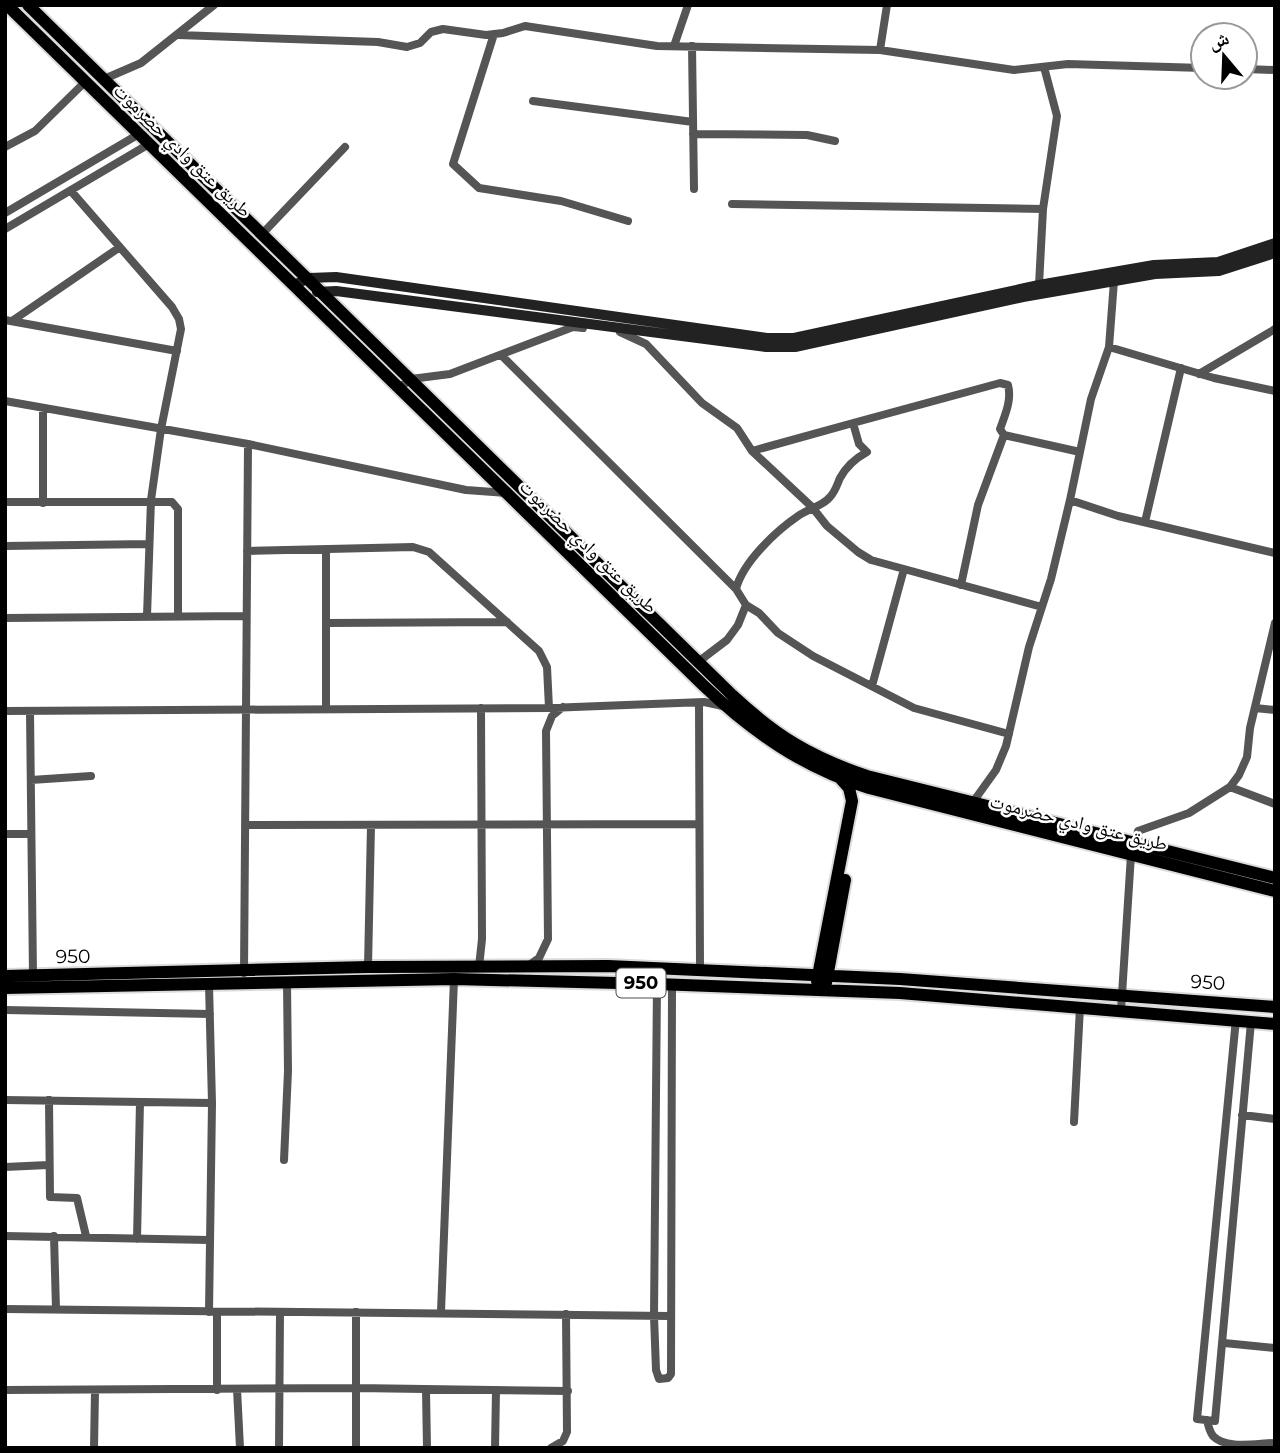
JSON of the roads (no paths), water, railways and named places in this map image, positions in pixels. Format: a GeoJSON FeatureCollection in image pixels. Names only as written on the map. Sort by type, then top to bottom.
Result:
{"type":"FeatureCollection","features":[{"type":"Feature","properties":{"kind":"main road","name":"طريق عتق وادي حضرموت"},"geometry":{"type":"LineString","coordinates":[[8,5],[699,681],[728,708],[780,742],[806,763],[840,779],[874,790],[1133,849],[1275,878]]}},
{"type":"Feature","properties":{"kind":"main road","name":"طريق عتق وادي حضرموت"},"geometry":{"type":"LineString","coordinates":[[28,5],[780,742],[850,770],[973,802],[1275,891]]}},
{"type":"Feature","properties":{"kind":"main road"},"geometry":{"type":"LineString","coordinates":[[91,87],[98,80],[104,79]]}},
{"type":"Feature","properties":{"kind":"main road"},"geometry":{"type":"LineString","coordinates":[[823,975],[852,801],[849,788],[840,779]]}},
{"type":"Feature","properties":{"kind":"main road"},"geometry":{"type":"LineString","coordinates":[[820,990],[858,808],[865,796],[874,790]]}},
{"type":"Feature","properties":{"kind":"main road","name":"950"},"geometry":{"type":"LineString","coordinates":[[5,976],[244,977],[368,967],[528,966],[700,970],[823,975],[1275,1007]]}},
{"type":"Feature","properties":{"kind":"main road","name":"950"},"geometry":{"type":"LineString","coordinates":[[5,988],[208,985],[244,977],[286,983],[454,979],[672,984],[900,993],[1275,1024]]}},
{"type":"Feature","properties":{"kind":"street"},"geometry":{"type":"LineString","coordinates":[[104,79],[141,63],[214,5]]}},
{"type":"Feature","properties":{"kind":"street"},"geometry":{"type":"LineString","coordinates":[[674,46],[688,5]]}},
{"type":"Feature","properties":{"kind":"street"},"geometry":{"type":"LineString","coordinates":[[880,50],[887,5]]}},
{"type":"Feature","properties":{"kind":"street"},"geometry":{"type":"LineString","coordinates":[[178,34],[378,42],[407,47],[420,43],[431,32],[443,29],[485,36],[525,26],[657,46],[880,50],[1014,70],[1068,64],[1189,68]]}},
{"type":"Feature","properties":{"kind":"street"},"geometry":{"type":"LineString","coordinates":[[494,34],[453,164],[479,188],[561,201],[628,220]]}},
{"type":"Feature","properties":{"kind":"street"},"geometry":{"type":"LineString","coordinates":[[692,46],[694,189]]}},
{"type":"Feature","properties":{"kind":"street"},"geometry":{"type":"LineString","coordinates":[[1039,285],[1043,209],[1057,116],[1044,66]]}},
{"type":"Feature","properties":{"kind":"street"},"geometry":{"type":"LineString","coordinates":[[5,147],[35,131],[91,87]]}},
{"type":"Feature","properties":{"kind":"street"},"geometry":{"type":"LineString","coordinates":[[533,101],[693,122]]}},
{"type":"Feature","properties":{"kind":"street"},"geometry":{"type":"LineString","coordinates":[[5,213],[139,134]]}},
{"type":"Feature","properties":{"kind":"street"},"geometry":{"type":"LineString","coordinates":[[693,134],[807,135],[835,141]]}},
{"type":"Feature","properties":{"kind":"street"},"geometry":{"type":"LineString","coordinates":[[5,229],[149,144]]}},
{"type":"Feature","properties":{"kind":"street"},"geometry":{"type":"LineString","coordinates":[[262,234],[345,147]]}},
{"type":"Feature","properties":{"kind":"street"},"geometry":{"type":"LineString","coordinates":[[71,191],[177,315],[181,329],[161,429],[151,500],[147,616]]}},
{"type":"Feature","properties":{"kind":"street"},"geometry":{"type":"LineString","coordinates":[[732,204],[1043,209]]}},
{"type":"Feature","properties":{"kind":"street"},"geometry":{"type":"LineString","coordinates":[[294,285],[309,278],[336,277],[767,338],[794,338],[1039,285],[1154,265],[1218,262],[1275,243]]}},
{"type":"Feature","properties":{"kind":"street"},"geometry":{"type":"LineString","coordinates":[[9,320],[120,247]]}},
{"type":"Feature","properties":{"kind":"street"},"geometry":{"type":"LineString","coordinates":[[304,296],[321,291],[477,308],[766,347],[795,347],[1023,297],[1155,274],[1219,271],[1275,253]]}},
{"type":"Feature","properties":{"kind":"street"},"geometry":{"type":"LineString","coordinates":[[973,802],[996,770],[1009,734],[1029,647],[1051,579],[1091,399],[1110,347],[1114,281]]}},
{"type":"Feature","properties":{"kind":"street"},"geometry":{"type":"LineString","coordinates":[[9,320],[177,351]]}},
{"type":"Feature","properties":{"kind":"street"},"geometry":{"type":"LineString","coordinates":[[399,388],[411,379],[450,374],[573,327],[625,332],[646,344],[702,403],[737,428],[752,451],[812,508],[827,526],[858,552],[871,560],[1042,607]]}},
{"type":"Feature","properties":{"kind":"street"},"geometry":{"type":"LineString","coordinates":[[1199,374],[1275,330]]}},
{"type":"Feature","properties":{"kind":"street"},"geometry":{"type":"LineString","coordinates":[[1110,347],[1199,374],[1275,391]]}},
{"type":"Feature","properties":{"kind":"street"},"geometry":{"type":"LineString","coordinates":[[501,355],[736,589],[746,605],[759,613],[778,633],[813,656],[914,708],[1009,734]]}},
{"type":"Feature","properties":{"kind":"street"},"geometry":{"type":"LineString","coordinates":[[1145,522],[1181,368]]}},
{"type":"Feature","properties":{"kind":"street"},"geometry":{"type":"LineString","coordinates":[[752,451],[1000,383],[1008,385],[1010,391],[1009,405],[1000,429],[1004,436],[1080,452]]}},
{"type":"Feature","properties":{"kind":"street"},"geometry":{"type":"LineString","coordinates":[[5,401],[248,444],[466,490],[507,493]]}},
{"type":"Feature","properties":{"kind":"street"},"geometry":{"type":"LineString","coordinates":[[43,408],[43,503]]}},
{"type":"Feature","properties":{"kind":"street"},"geometry":{"type":"LineString","coordinates":[[736,589],[739,576],[760,550],[796,517],[832,496],[842,475],[857,458],[867,452],[859,444],[853,423]]}},
{"type":"Feature","properties":{"kind":"street"},"geometry":{"type":"LineString","coordinates":[[961,585],[978,505],[1004,436]]}},
{"type":"Feature","properties":{"kind":"street"},"geometry":{"type":"LineString","coordinates":[[244,977],[248,444]]}},
{"type":"Feature","properties":{"kind":"street"},"geometry":{"type":"LineString","coordinates":[[5,502],[169,500],[178,509],[178,615]]}},
{"type":"Feature","properties":{"kind":"street"},"geometry":{"type":"LineString","coordinates":[[1070,500],[1145,522],[1275,553]]}},
{"type":"Feature","properties":{"kind":"street"},"geometry":{"type":"LineString","coordinates":[[5,545],[149,544]]}},
{"type":"Feature","properties":{"kind":"street"},"geometry":{"type":"LineString","coordinates":[[247,551],[413,547],[424,549],[434,555],[539,651],[548,673],[549,708]]}},
{"type":"Feature","properties":{"kind":"street"},"geometry":{"type":"LineString","coordinates":[[326,549],[326,709]]}},
{"type":"Feature","properties":{"kind":"street"},"geometry":{"type":"LineString","coordinates":[[872,686],[904,569]]}},
{"type":"Feature","properties":{"kind":"street"},"geometry":{"type":"LineString","coordinates":[[698,662],[727,640],[738,625],[746,605]]}},
{"type":"Feature","properties":{"kind":"street"},"geometry":{"type":"LineString","coordinates":[[5,618],[246,616]]}},
{"type":"Feature","properties":{"kind":"street"},"geometry":{"type":"LineString","coordinates":[[326,623],[507,622]]}},
{"type":"Feature","properties":{"kind":"street"},"geometry":{"type":"LineString","coordinates":[[1121,1010],[1133,849],[1138,831],[1189,813],[1230,787],[1239,775],[1247,757],[1255,708],[1275,623]]}},
{"type":"Feature","properties":{"kind":"street"},"geometry":{"type":"LineString","coordinates":[[699,681],[700,970]]}},
{"type":"Feature","properties":{"kind":"street"},"geometry":{"type":"LineString","coordinates":[[5,711],[481,709],[697,703],[728,708]]}},
{"type":"Feature","properties":{"kind":"street"},"geometry":{"type":"LineString","coordinates":[[528,966],[539,958],[548,939],[546,731],[552,716],[563,707]]}},
{"type":"Feature","properties":{"kind":"street"},"geometry":{"type":"LineString","coordinates":[[1255,708],[1275,710]]}},
{"type":"Feature","properties":{"kind":"street"},"geometry":{"type":"LineString","coordinates":[[479,967],[482,939],[481,709]]}},
{"type":"Feature","properties":{"kind":"street"},"geometry":{"type":"LineString","coordinates":[[30,711],[33,976]]}},
{"type":"Feature","properties":{"kind":"street"},"geometry":{"type":"LineString","coordinates":[[31,780],[91,776]]}},
{"type":"Feature","properties":{"kind":"street"},"geometry":{"type":"LineString","coordinates":[[1230,787],[1275,804]]}},
{"type":"Feature","properties":{"kind":"street"},"geometry":{"type":"LineString","coordinates":[[245,825],[699,824]]}},
{"type":"Feature","properties":{"kind":"street"},"geometry":{"type":"LineString","coordinates":[[368,967],[371,825]]}},
{"type":"Feature","properties":{"kind":"street"},"geometry":{"type":"LineString","coordinates":[[5,834],[31,834]]}},
{"type":"Feature","properties":{"kind":"street"},"geometry":{"type":"LineString","coordinates":[[441,1312],[454,979]]}},
{"type":"Feature","properties":{"kind":"street"},"geometry":{"type":"LineString","coordinates":[[284,1160],[288,1071],[286,983]]}},
{"type":"Feature","properties":{"kind":"street"},"geometry":{"type":"LineString","coordinates":[[657,984],[654,1316],[656,1370],[659,1380],[668,1378],[671,1374],[672,984]]}},
{"type":"Feature","properties":{"kind":"street"},"geometry":{"type":"LineString","coordinates":[[208,985],[212,1103],[208,1240],[217,1390]]}},
{"type":"Feature","properties":{"kind":"street"},"geometry":{"type":"LineString","coordinates":[[1074,1122],[1080,1007]]}},
{"type":"Feature","properties":{"kind":"street"},"geometry":{"type":"LineString","coordinates":[[5,1010],[210,1014]]}},
{"type":"Feature","properties":{"kind":"street"},"geometry":{"type":"LineString","coordinates":[[1236,1019],[1197,1419],[1215,1421],[1251,1021]]}},
{"type":"Feature","properties":{"kind":"street"},"geometry":{"type":"LineString","coordinates":[[5,1100],[212,1103]]}},
{"type":"Feature","properties":{"kind":"street"},"geometry":{"type":"LineString","coordinates":[[49,1100],[50,1197],[77,1198],[86,1236]]}},
{"type":"Feature","properties":{"kind":"street"},"geometry":{"type":"LineString","coordinates":[[137,1239],[140,1102]]}},
{"type":"Feature","properties":{"kind":"street"},"geometry":{"type":"LineString","coordinates":[[1242,1115],[1275,1119]]}},
{"type":"Feature","properties":{"kind":"street"},"geometry":{"type":"LineString","coordinates":[[5,1167],[48,1165]]}},
{"type":"Feature","properties":{"kind":"street"},"geometry":{"type":"LineString","coordinates":[[5,1236],[208,1240]]}},
{"type":"Feature","properties":{"kind":"street"},"geometry":{"type":"LineString","coordinates":[[54,1236],[56,1309]]}},
{"type":"Feature","properties":{"kind":"street"},"geometry":{"type":"LineString","coordinates":[[5,1310],[670,1316]]}},
{"type":"Feature","properties":{"kind":"street"},"geometry":{"type":"LineString","coordinates":[[279,1448],[280,1312]]}},
{"type":"Feature","properties":{"kind":"street"},"geometry":{"type":"LineString","coordinates":[[356,1312],[356,1448]]}},
{"type":"Feature","properties":{"kind":"street"},"geometry":{"type":"LineString","coordinates":[[551,1448],[563,1441],[568,1432],[566,1314]]}},
{"type":"Feature","properties":{"kind":"street"},"geometry":{"type":"LineString","coordinates":[[1224,1343],[1275,1348]]}},
{"type":"Feature","properties":{"kind":"street"},"geometry":{"type":"LineString","coordinates":[[5,1390],[356,1388],[568,1391]]}},
{"type":"Feature","properties":{"kind":"street"},"geometry":{"type":"LineString","coordinates":[[237,1390],[240,1448]]}},
{"type":"Feature","properties":{"kind":"street"},"geometry":{"type":"LineString","coordinates":[[426,1390],[427,1448]]}},
{"type":"Feature","properties":{"kind":"street"},"geometry":{"type":"LineString","coordinates":[[495,1448],[496,1390]]}},
{"type":"Feature","properties":{"kind":"street"},"geometry":{"type":"LineString","coordinates":[[94,1448],[95,1391]]}},
{"type":"Feature","properties":{"kind":"street"},"geometry":{"type":"LineString","coordinates":[[1207,1420],[1212,1435],[1222,1441],[1237,1444],[1275,1443]]}}]}
